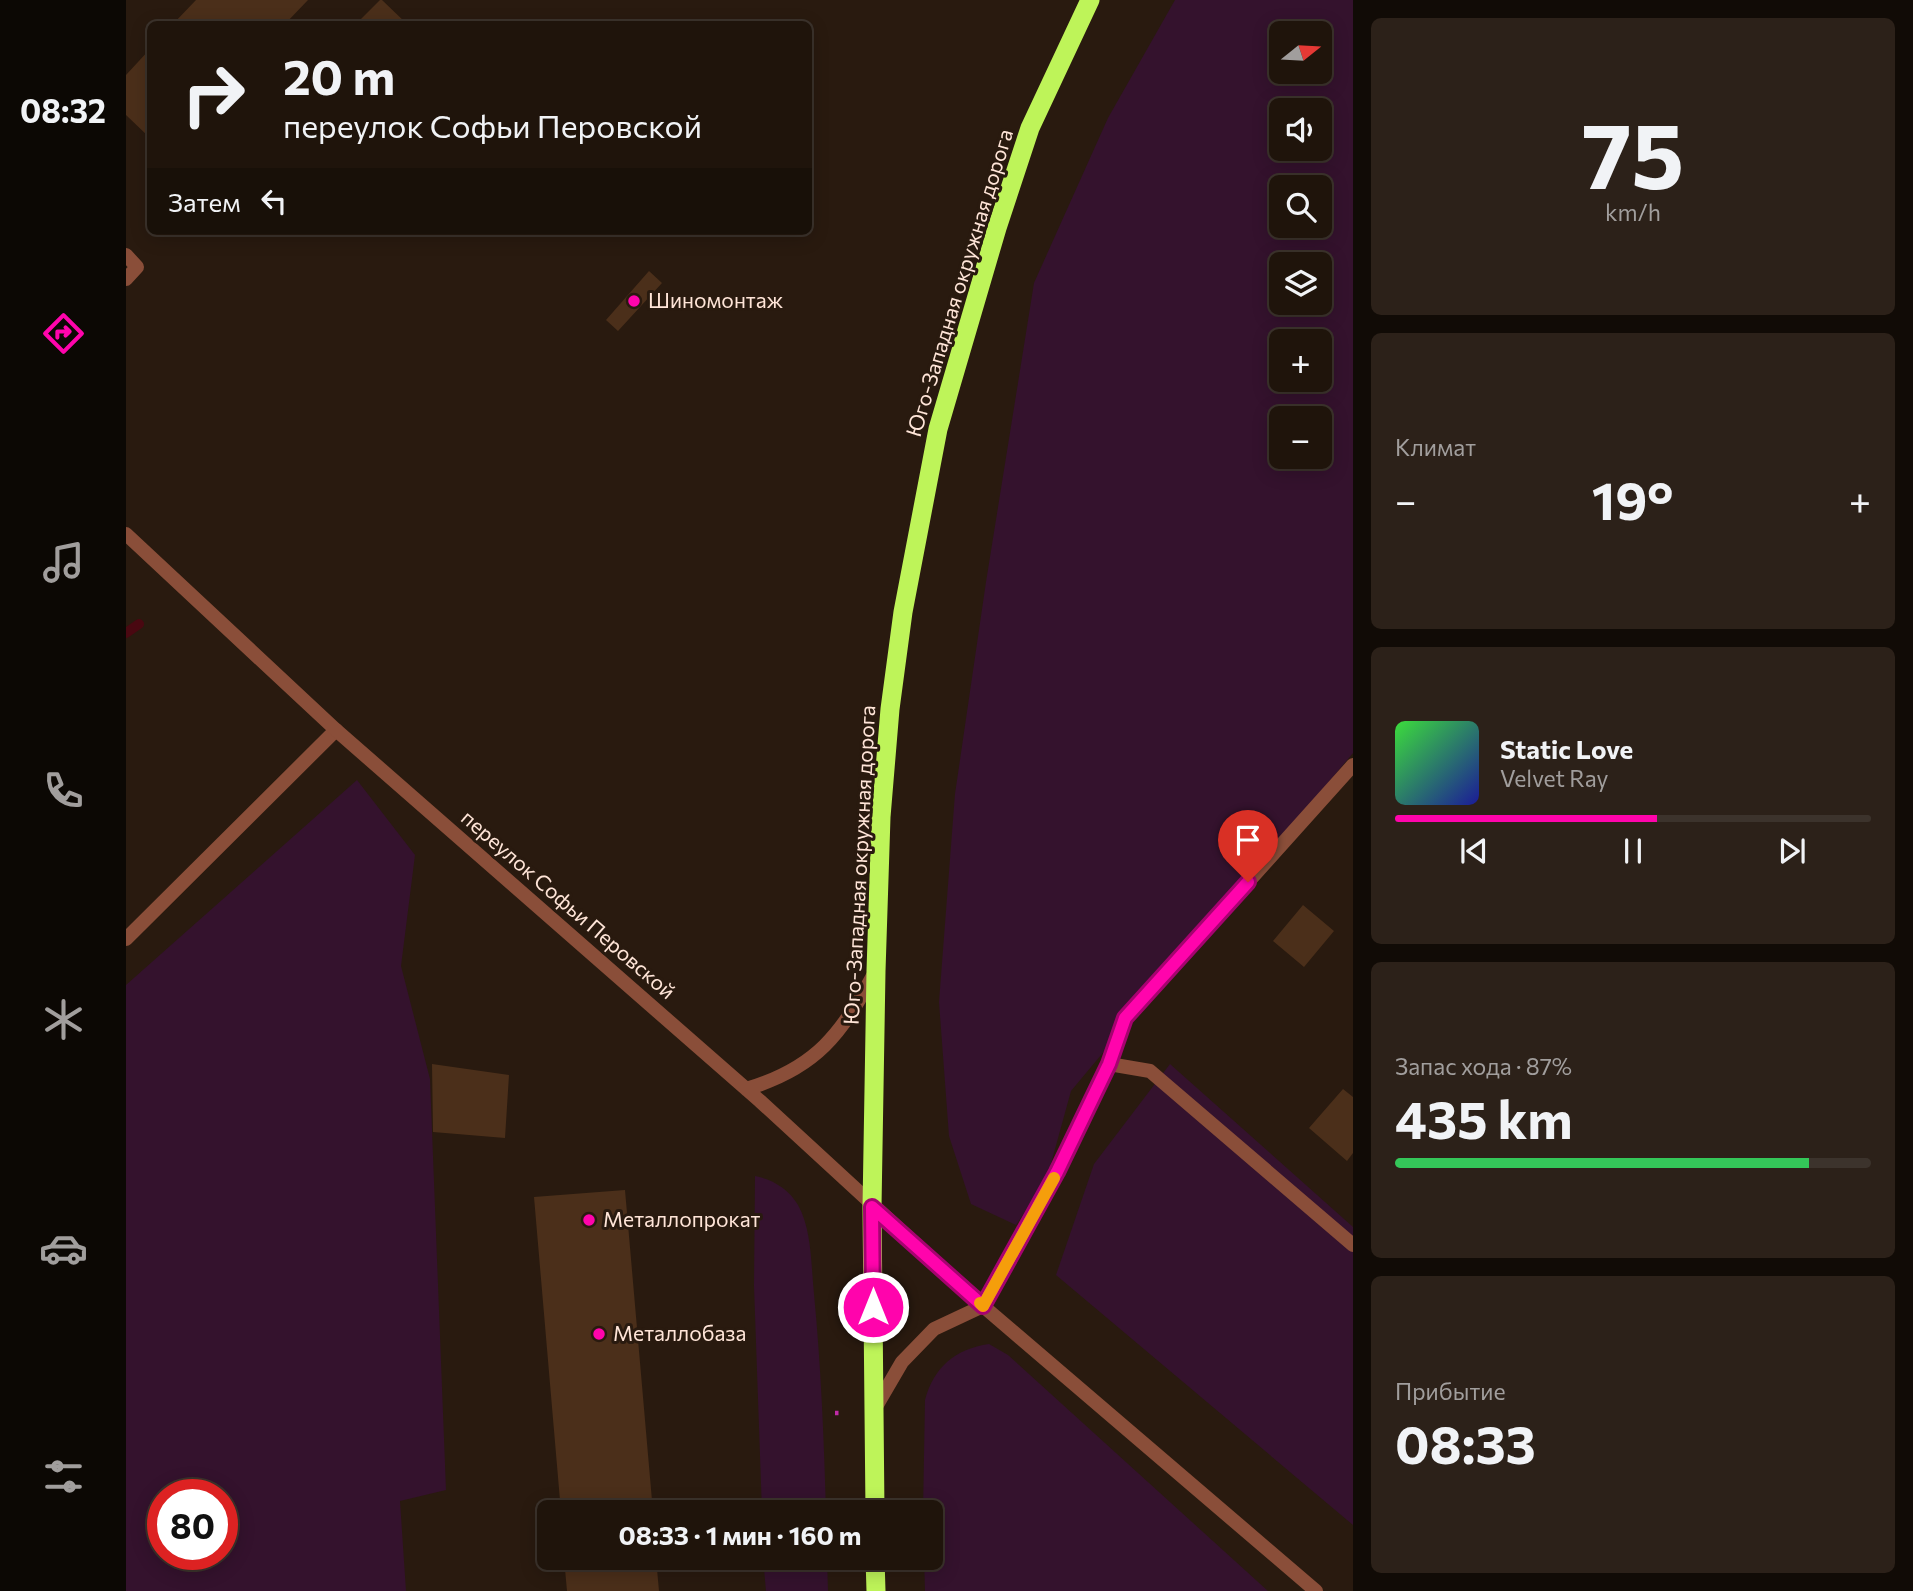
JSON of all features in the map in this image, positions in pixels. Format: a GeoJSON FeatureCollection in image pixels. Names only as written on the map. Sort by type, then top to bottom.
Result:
{"type":"FeatureCollection","features":[{"type":"Feature","properties":{"kind":"highway","name":"Юго-Западная окружная дорога"},"geometry":{"type":"LineString","coordinates":[[875,1500],[872,1207],[876,971],[881,817],[890,709],[903,612],[938,429],[996,228],[1030,128],[1090,0]]}},
{"type":"Feature","properties":{"kind":"highway"},"geometry":{"type":"LineString","coordinates":[[875,1570],[876,1591]]}},
{"type":"Feature","properties":{"kind":"street"},"geometry":{"type":"LineString","coordinates":[[126,255],[137,267],[126,279]]}},
{"type":"Feature","properties":{"kind":"street","name":"переулок Софьи Перовской"},"geometry":{"type":"LineString","coordinates":[[126,534],[336,730],[746,1088],[872,1207],[983,1306],[1316,1591]]}},
{"type":"Feature","properties":{"kind":"street"},"geometry":{"type":"LineString","coordinates":[[126,939],[336,730]]}},
{"type":"Feature","properties":{"kind":"street"},"geometry":{"type":"LineString","coordinates":[[873,1412],[902,1362],[934,1329],[983,1306],[1057,1172],[1109,1064],[1125,1018],[1353,765]]}},
{"type":"Feature","properties":{"kind":"street"},"geometry":{"type":"LineString","coordinates":[[746,1088],[779,1079],[807,1061],[846,1023],[876,971]]}},
{"type":"Feature","properties":{"kind":"street"},"geometry":{"type":"LineString","coordinates":[[1109,1064],[1150,1071],[1353,1245]]}},
{"type":"Feature","properties":{"kind":"shaded area"},"geometry":{"type":"Polygon","coordinates":[[[1175,0],[1353,0],[1353,753],[1071,1091],[1047,1178],[1016,1225],[971,1204],[949,1136],[939,1002],[955,794],[1034,283],[1108,118],[1175,0]]]}},
{"type":"Feature","properties":{"kind":"shaded area"},"geometry":{"type":"Polygon","coordinates":[[[357,780],[415,855],[401,966],[430,1079],[446,1490],[400,1501],[406,1591],[126,1591],[126,985],[357,780]]]}},
{"type":"Feature","properties":{"kind":"shaded area"},"geometry":{"type":"Polygon","coordinates":[[[1170,1064],[1353,1227],[1353,1525],[1056,1275],[1094,1164],[1170,1064]]]}},
{"type":"Feature","properties":{"kind":"shaded area"},"geometry":{"type":"Polygon","coordinates":[[[755,1176],[774,1182],[790,1194],[806,1225],[820,1376],[826,1500],[762,1500],[754,1286],[755,1176]]]}},
{"type":"Feature","properties":{"kind":"shaded area"},"geometry":{"type":"Polygon","coordinates":[[[989,1344],[1008,1355],[1268,1591],[925,1591],[924,1570],[943,1570],[943,1500],[923,1500],[925,1400],[940,1369],[956,1355],[989,1344]]]}},
{"type":"Feature","properties":{"kind":"shaded area"},"geometry":{"type":"Polygon","coordinates":[[[764,1570],[827,1570],[828,1591],[766,1591],[764,1570]]]}},
{"type":"Feature","properties":{"kind":"building"},"geometry":{"type":"Polygon","coordinates":[[[196,0],[308,0],[288,21],[176,21],[196,0]]]}},
{"type":"Feature","properties":{"kind":"building"},"geometry":{"type":"Polygon","coordinates":[[[382,0],[404,21],[359,21],[382,0]]]}},
{"type":"Feature","properties":{"kind":"building"},"geometry":{"type":"Polygon","coordinates":[[[147,52],[147,135],[126,115],[126,75],[147,52]]]}},
{"type":"Feature","properties":{"kind":"building","name":"Шиномонтаж"},"geometry":{"type":"Polygon","coordinates":[[[649,271],[662,283],[618,331],[606,320],[649,271]]]}},
{"type":"Feature","properties":{"kind":"building"},"geometry":{"type":"Polygon","coordinates":[[[1303,905],[1334,931],[1304,967],[1273,941],[1303,905]]]}},
{"type":"Feature","properties":{"kind":"building"},"geometry":{"type":"Polygon","coordinates":[[[432,1064],[509,1075],[505,1138],[433,1132],[432,1064]]]}},
{"type":"Feature","properties":{"kind":"building"},"geometry":{"type":"Polygon","coordinates":[[[1343,1089],[1353,1097],[1353,1153],[1347,1161],[1309,1128],[1343,1089]]]}},
{"type":"Feature","properties":{"kind":"building"},"geometry":{"type":"Polygon","coordinates":[[[625,1190],[652,1500],[560,1500],[534,1197],[625,1190]]]}},
{"type":"Feature","properties":{"kind":"building"},"geometry":{"type":"Polygon","coordinates":[[[565,1570],[657,1570],[659,1591],[567,1591],[565,1570]]]}},
{"type":"Feature","properties":{"kind":"waterway"},"geometry":{"type":"LineString","coordinates":[[126,633],[139,624]]}},
{"type":"Feature","properties":{"kind":"slow traffic"},"geometry":{"type":"LineString","coordinates":[[980,1303],[983,1306],[1054,1178]]}},
{"type":"Feature","properties":{"kind":"place","name":"Шиномонтаж"},"geometry":{"type":"Point","coordinates":[634,301]}},
{"type":"Feature","properties":{"kind":"place","name":"Металлопрокат"},"geometry":{"type":"Point","coordinates":[589,1220]}},
{"type":"Feature","properties":{"kind":"place","name":"Металлобаза"},"geometry":{"type":"Point","coordinates":[599,1334]}},
{"type":"Feature","properties":{"kind":"route"},"geometry":{"type":"LineString","coordinates":[[873,1307],[872,1207],[983,1306],[1057,1172],[1109,1064],[1125,1018],[1248,882]]}}]}
